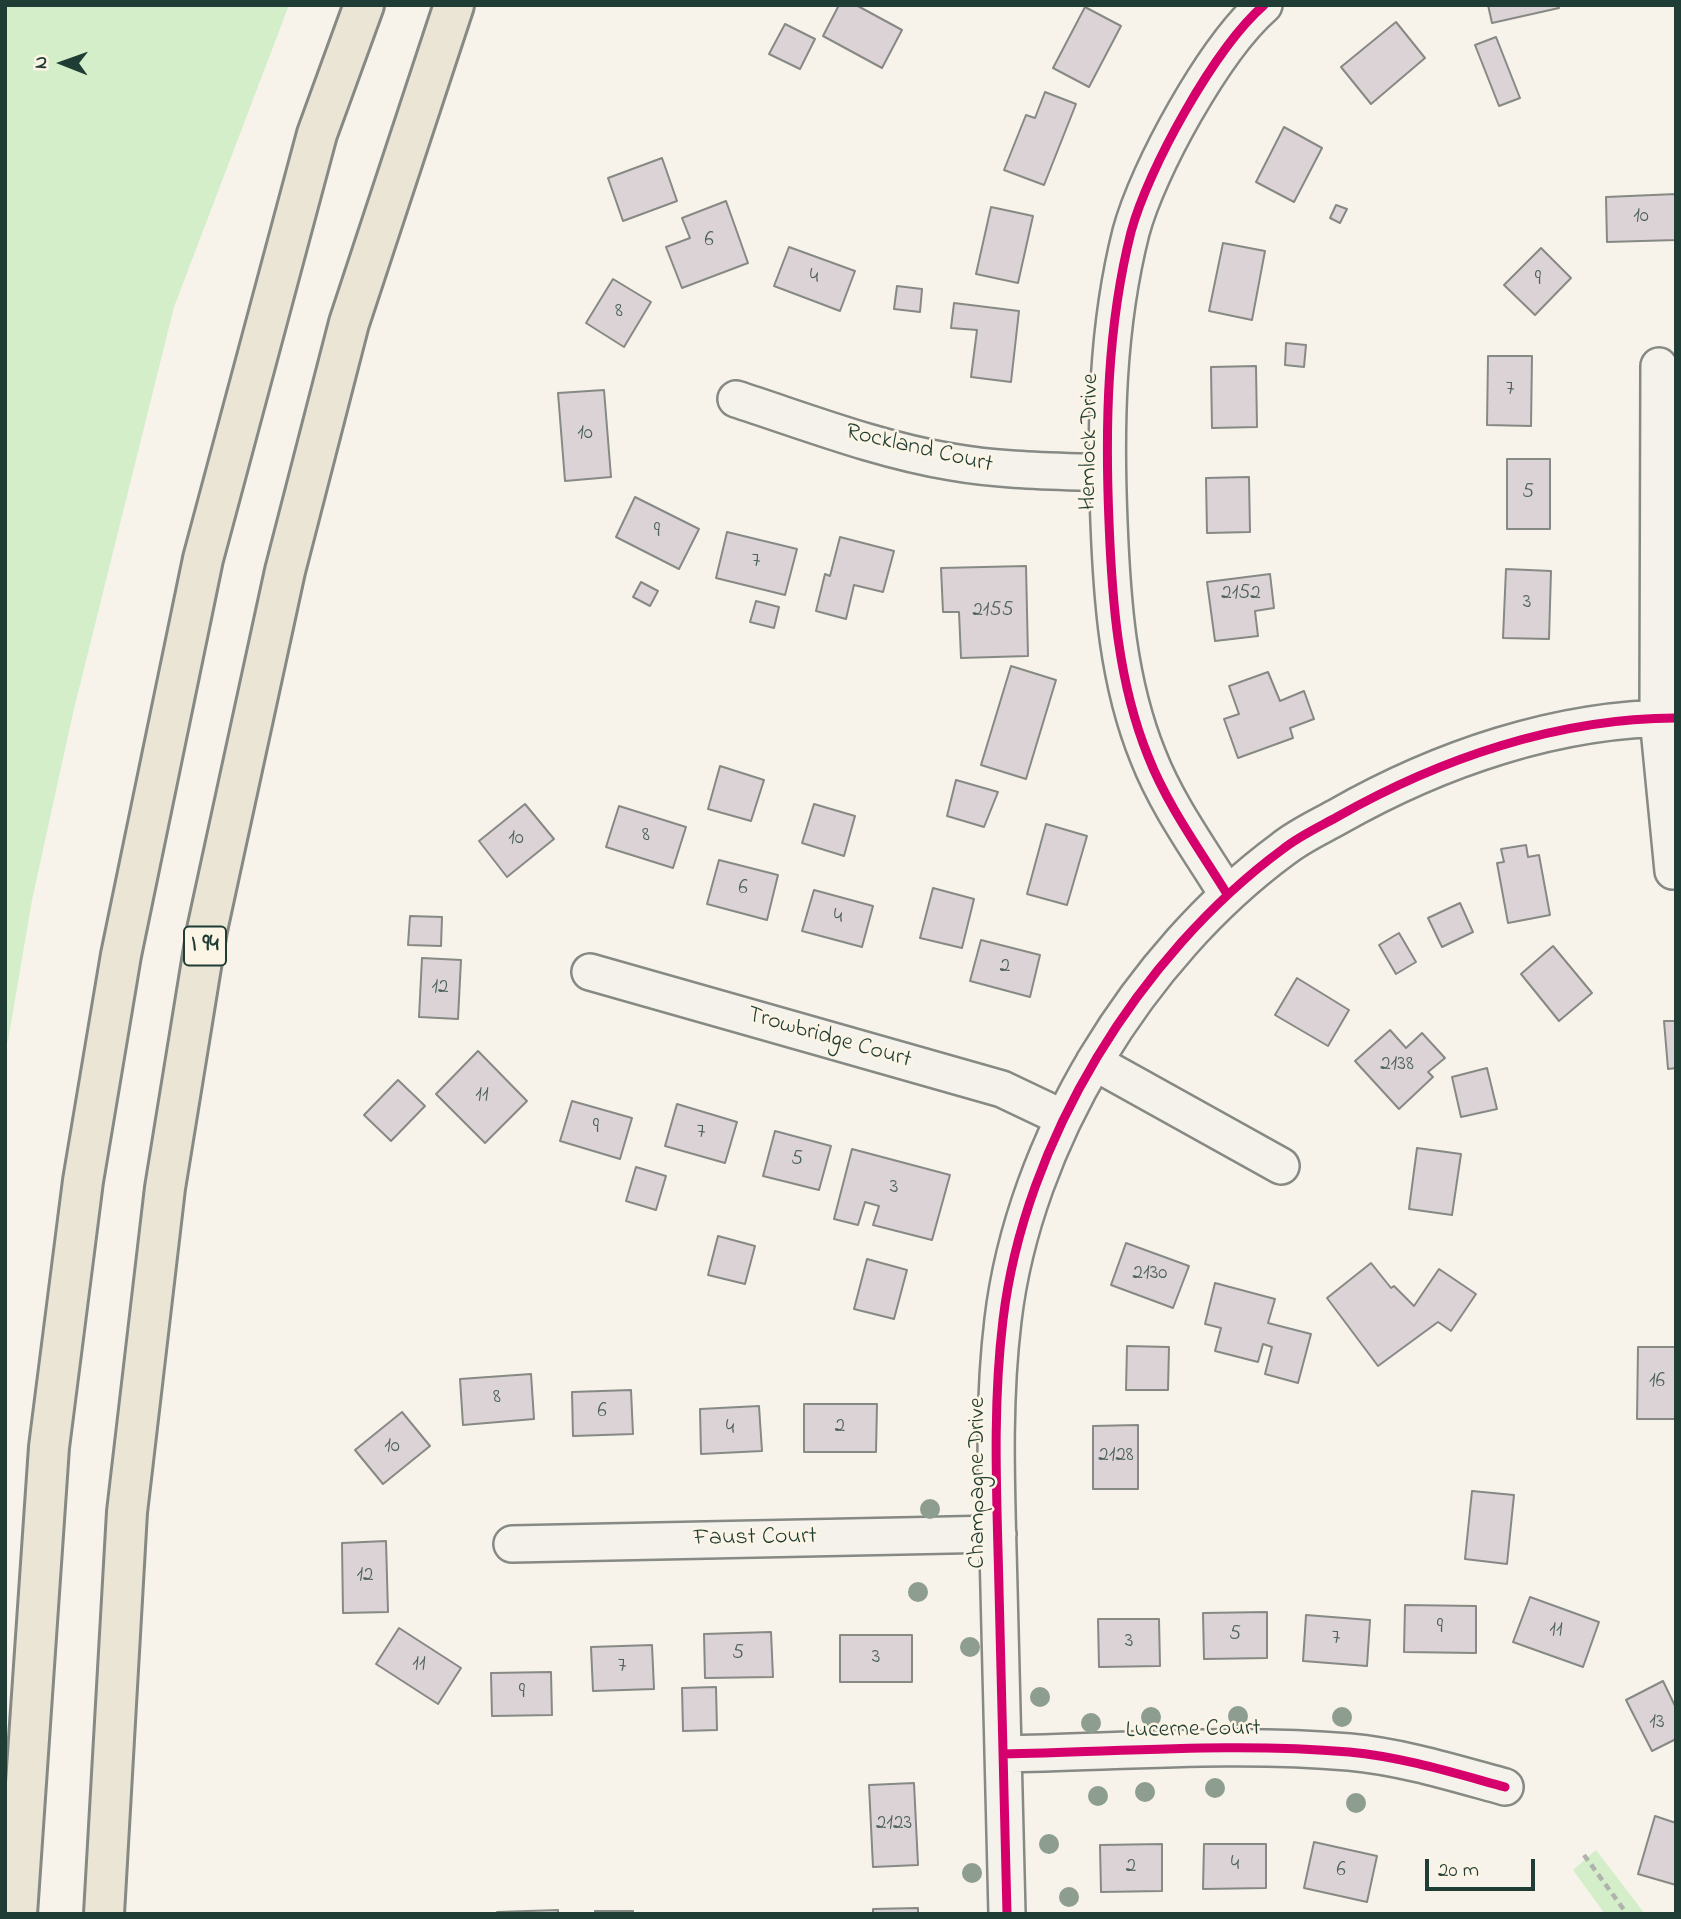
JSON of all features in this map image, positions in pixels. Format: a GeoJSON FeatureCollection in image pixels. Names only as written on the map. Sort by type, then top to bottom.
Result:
{"type":"FeatureCollection","features":[{"type":"Feature","properties":{"kind":"highway"},"geometry":{"type":"LineString","coordinates":[[17,1914],[49,1447],[83,1181],[121,955],[203,559],[317,134],[364,5]]}},
{"type":"Feature","properties":{"kind":"highway","name":"I 94"},"geometry":{"type":"LineString","coordinates":[[104,1914],[127,1512],[165,1188],[207,930],[285,572],[349,323],[454,5]]}},
{"type":"Feature","properties":{"kind":"street","name":"Hemlock Drive"},"geometry":{"type":"LineString","coordinates":[[1227,894],[1185,827],[1148,757],[1125,678],[1112,580],[1107,473],[1109,386],[1116,298],[1132,229],[1158,164],[1216,60],[1258,7]]}},
{"type":"Feature","properties":{"kind":"street"},"geometry":{"type":"LineString","coordinates":[[1660,366],[1667,718],[1674,872]]}},
{"type":"Feature","properties":{"kind":"street","name":"Rockland Court"},"geometry":{"type":"LineString","coordinates":[[736,399],[885,446],[950,462],[1001,469],[1107,473]]}},
{"type":"Feature","properties":{"kind":"street","name":"Champagne Drive"},"geometry":{"type":"LineString","coordinates":[[1007,1914],[995,1413],[1003,1317],[1024,1224],[1063,1118],[1135,996],[1227,894],[1285,847],[1356,806],[1429,772],[1522,739],[1575,727],[1667,718]]}},
{"type":"Feature","properties":{"kind":"street","name":"Trowbridge Court"},"geometry":{"type":"LineString","coordinates":[[590,972],[1002,1089],[1063,1118]]}},
{"type":"Feature","properties":{"kind":"street"},"geometry":{"type":"LineString","coordinates":[[1094,1062],[1281,1166]]}},
{"type":"Feature","properties":{"kind":"street","name":"Faust Court"},"geometry":{"type":"LineString","coordinates":[[512,1544],[998,1534]]}},
{"type":"Feature","properties":{"kind":"street","name":"Lucerne Court"},"geometry":{"type":"LineString","coordinates":[[1003,1754],[1278,1749],[1351,1752],[1415,1762],[1505,1787]]}},
{"type":"Feature","properties":{"kind":"path"},"geometry":{"type":"LineString","coordinates":[[1584,1855],[1627,1914]]}},
{"type":"Feature","properties":{"kind":"green space"},"geometry":{"type":"Polygon","coordinates":[[[5,5],[289,5],[174,307],[73,713],[32,900],[8,1041],[5,1042],[5,5]]]}},
{"type":"Feature","properties":{"kind":"green space"},"geometry":{"type":"Polygon","coordinates":[[[1596,1850],[1645,1914],[1605,1914],[1573,1870],[1596,1850]]]}},
{"type":"Feature","properties":{"kind":"building"},"geometry":{"type":"Polygon","coordinates":[[[839,5],[856,5],[902,30],[882,68],[823,36],[839,5]]]}},
{"type":"Feature","properties":{"kind":"building"},"geometry":{"type":"Polygon","coordinates":[[[1488,5],[1558,5],[1559,8],[1492,23],[1488,5]]]}},
{"type":"Feature","properties":{"kind":"building"},"geometry":{"type":"Polygon","coordinates":[[[1085,7],[1121,26],[1089,87],[1053,68],[1085,7]]]}},
{"type":"Feature","properties":{"kind":"building"},"geometry":{"type":"Polygon","coordinates":[[[1396,22],[1425,58],[1371,104],[1341,67],[1396,22]]]}},
{"type":"Feature","properties":{"kind":"building"},"geometry":{"type":"Polygon","coordinates":[[[785,24],[815,39],[800,69],[769,54],[785,24]]]}},
{"type":"Feature","properties":{"kind":"building"},"geometry":{"type":"Polygon","coordinates":[[[1496,37],[1520,98],[1499,106],[1475,45],[1496,37]]]}},
{"type":"Feature","properties":{"kind":"building"},"geometry":{"type":"Polygon","coordinates":[[[1045,92],[1076,104],[1044,185],[1004,170],[1026,115],[1035,118],[1045,92]]]}},
{"type":"Feature","properties":{"kind":"building"},"geometry":{"type":"Polygon","coordinates":[[[1284,127],[1322,148],[1294,202],[1256,182],[1284,127]]]}},
{"type":"Feature","properties":{"kind":"building"},"geometry":{"type":"Polygon","coordinates":[[[662,158],[677,201],[623,221],[608,178],[662,158]]]}},
{"type":"Feature","properties":{"kind":"building"},"geometry":{"type":"Polygon","coordinates":[[[1676,194],[1676,240],[1607,242],[1606,197],[1676,194]]]}},
{"type":"Feature","properties":{"kind":"building"},"geometry":{"type":"Polygon","coordinates":[[[726,201],[748,263],[682,288],[666,247],[690,238],[682,218],[726,201]]]}},
{"type":"Feature","properties":{"kind":"building"},"geometry":{"type":"Polygon","coordinates":[[[1336,205],[1347,209],[1340,223],[1330,218],[1336,205]]]}},
{"type":"Feature","properties":{"kind":"building"},"geometry":{"type":"Polygon","coordinates":[[[991,207],[1033,216],[1018,283],[976,274],[991,207]]]}},
{"type":"Feature","properties":{"kind":"building"},"geometry":{"type":"Polygon","coordinates":[[[1223,243],[1265,251],[1252,320],[1209,311],[1223,243]]]}},
{"type":"Feature","properties":{"kind":"building"},"geometry":{"type":"Polygon","coordinates":[[[789,247],[855,271],[840,311],[774,286],[789,247]]]}},
{"type":"Feature","properties":{"kind":"building"},"geometry":{"type":"Polygon","coordinates":[[[1541,248],[1571,278],[1535,315],[1504,285],[1541,248]]]}},
{"type":"Feature","properties":{"kind":"building"},"geometry":{"type":"Polygon","coordinates":[[[613,279],[651,302],[624,347],[586,323],[613,279]]]}},
{"type":"Feature","properties":{"kind":"building"},"geometry":{"type":"Polygon","coordinates":[[[897,286],[922,289],[920,312],[894,309],[897,286]]]}},
{"type":"Feature","properties":{"kind":"building"},"geometry":{"type":"Polygon","coordinates":[[[954,303],[1019,311],[1011,382],[971,377],[977,330],[951,328],[954,303]]]}},
{"type":"Feature","properties":{"kind":"building"},"geometry":{"type":"Polygon","coordinates":[[[1286,343],[1306,345],[1304,367],[1285,365],[1286,343]]]}},
{"type":"Feature","properties":{"kind":"building"},"geometry":{"type":"Polygon","coordinates":[[[1488,356],[1532,356],[1531,426],[1487,425],[1488,356]]]}},
{"type":"Feature","properties":{"kind":"building"},"geometry":{"type":"Polygon","coordinates":[[[1256,366],[1257,427],[1212,428],[1211,367],[1256,366]]]}},
{"type":"Feature","properties":{"kind":"building"},"geometry":{"type":"Polygon","coordinates":[[[604,390],[611,477],[565,481],[558,393],[604,390]]]}},
{"type":"Feature","properties":{"kind":"building"},"geometry":{"type":"Polygon","coordinates":[[[1507,459],[1550,459],[1550,529],[1507,529],[1507,459]]]}},
{"type":"Feature","properties":{"kind":"building"},"geometry":{"type":"Polygon","coordinates":[[[1249,477],[1250,532],[1207,533],[1206,478],[1249,477]]]}},
{"type":"Feature","properties":{"kind":"building"},"geometry":{"type":"Polygon","coordinates":[[[635,497],[699,529],[679,569],[616,537],[635,497]]]}},
{"type":"Feature","properties":{"kind":"building"},"geometry":{"type":"Polygon","coordinates":[[[727,532],[797,549],[785,595],[716,578],[727,532]]]}},
{"type":"Feature","properties":{"kind":"building"},"geometry":{"type":"Polygon","coordinates":[[[840,537],[894,551],[883,592],[854,585],[846,619],[816,611],[825,574],[830,576],[840,537]]]}},
{"type":"Feature","properties":{"kind":"building"},"geometry":{"type":"Polygon","coordinates":[[[1026,566],[1028,656],[961,658],[959,612],[943,612],[941,568],[1026,566]]]}},
{"type":"Feature","properties":{"kind":"building"},"geometry":{"type":"Polygon","coordinates":[[[1506,569],[1551,571],[1549,639],[1503,638],[1506,569]]]}},
{"type":"Feature","properties":{"kind":"building"},"geometry":{"type":"Polygon","coordinates":[[[1270,574],[1274,608],[1255,611],[1258,636],[1215,641],[1207,582],[1270,574]]]}},
{"type":"Feature","properties":{"kind":"building"},"geometry":{"type":"Polygon","coordinates":[[[641,582],[658,591],[650,606],[633,597],[641,582]]]}},
{"type":"Feature","properties":{"kind":"building"},"geometry":{"type":"Polygon","coordinates":[[[756,601],[779,607],[774,628],[750,622],[756,601]]]}},
{"type":"Feature","properties":{"kind":"building"},"geometry":{"type":"Polygon","coordinates":[[[1011,666],[1056,680],[1026,779],[981,765],[1011,666]]]}},
{"type":"Feature","properties":{"kind":"building"},"geometry":{"type":"Polygon","coordinates":[[[1268,672],[1280,701],[1304,691],[1314,719],[1290,728],[1293,738],[1238,758],[1224,719],[1239,714],[1229,686],[1268,672]]]}},
{"type":"Feature","properties":{"kind":"building"},"geometry":{"type":"Polygon","coordinates":[[[720,766],[764,780],[751,821],[708,809],[720,766]]]}},
{"type":"Feature","properties":{"kind":"building"},"geometry":{"type":"Polygon","coordinates":[[[956,780],[998,792],[984,827],[947,816],[956,780]]]}},
{"type":"Feature","properties":{"kind":"building"},"geometry":{"type":"Polygon","coordinates":[[[525,804],[554,839],[507,877],[479,841],[525,804]]]}},
{"type":"Feature","properties":{"kind":"building"},"geometry":{"type":"Polygon","coordinates":[[[814,804],[855,816],[844,856],[802,843],[814,804]]]}},
{"type":"Feature","properties":{"kind":"building"},"geometry":{"type":"Polygon","coordinates":[[[619,806],[686,827],[673,868],[606,847],[619,806]]]}},
{"type":"Feature","properties":{"kind":"building"},"geometry":{"type":"Polygon","coordinates":[[[1046,824],[1087,836],[1067,905],[1027,894],[1046,824]]]}},
{"type":"Feature","properties":{"kind":"building"},"geometry":{"type":"Polygon","coordinates":[[[1526,845],[1528,857],[1539,855],[1550,915],[1508,923],[1497,863],[1504,862],[1501,849],[1526,845]]]}},
{"type":"Feature","properties":{"kind":"building"},"geometry":{"type":"Polygon","coordinates":[[[719,860],[778,875],[767,920],[707,904],[719,860]]]}},
{"type":"Feature","properties":{"kind":"building"},"geometry":{"type":"Polygon","coordinates":[[[933,888],[974,899],[962,948],[920,938],[933,888]]]}},
{"type":"Feature","properties":{"kind":"building"},"geometry":{"type":"Polygon","coordinates":[[[814,890],[873,906],[862,947],[802,931],[814,890]]]}},
{"type":"Feature","properties":{"kind":"building"},"geometry":{"type":"Polygon","coordinates":[[[1460,903],[1473,932],[1442,947],[1428,918],[1460,903]]]}},
{"type":"Feature","properties":{"kind":"building"},"geometry":{"type":"Polygon","coordinates":[[[410,916],[442,917],[441,946],[408,945],[410,916]]]}},
{"type":"Feature","properties":{"kind":"building"},"geometry":{"type":"Polygon","coordinates":[[[1399,933],[1416,962],[1396,974],[1379,945],[1399,933]]]}},
{"type":"Feature","properties":{"kind":"building"},"geometry":{"type":"Polygon","coordinates":[[[981,940],[1040,955],[1030,997],[970,981],[981,940]]]}},
{"type":"Feature","properties":{"kind":"building"},"geometry":{"type":"Polygon","coordinates":[[[1553,946],[1592,993],[1559,1021],[1521,974],[1553,946]]]}},
{"type":"Feature","properties":{"kind":"building"},"geometry":{"type":"Polygon","coordinates":[[[422,958],[461,960],[458,1019],[419,1017],[422,958]]]}},
{"type":"Feature","properties":{"kind":"building"},"geometry":{"type":"Polygon","coordinates":[[[1297,978],[1349,1010],[1328,1046],[1275,1015],[1297,978]]]}},
{"type":"Feature","properties":{"kind":"building"},"geometry":{"type":"Polygon","coordinates":[[[1664,1021],[1676,1021],[1676,1068],[1668,1069],[1664,1021]]]}},
{"type":"Feature","properties":{"kind":"building"},"geometry":{"type":"Polygon","coordinates":[[[1390,1030],[1406,1048],[1422,1033],[1445,1058],[1428,1072],[1433,1077],[1399,1109],[1355,1061],[1390,1030]]]}},
{"type":"Feature","properties":{"kind":"building"},"geometry":{"type":"Polygon","coordinates":[[[478,1051],[527,1101],[485,1143],[436,1094],[478,1051]]]}},
{"type":"Feature","properties":{"kind":"building"},"geometry":{"type":"Polygon","coordinates":[[[1487,1068],[1497,1109],[1461,1117],[1452,1077],[1487,1068]]]}},
{"type":"Feature","properties":{"kind":"building"},"geometry":{"type":"Polygon","coordinates":[[[398,1080],[425,1106],[391,1141],[364,1115],[398,1080]]]}},
{"type":"Feature","properties":{"kind":"building"},"geometry":{"type":"Polygon","coordinates":[[[572,1101],[632,1118],[620,1159],[560,1141],[572,1101]]]}},
{"type":"Feature","properties":{"kind":"building"},"geometry":{"type":"Polygon","coordinates":[[[677,1104],[737,1122],[725,1163],[665,1146],[677,1104]]]}},
{"type":"Feature","properties":{"kind":"building"},"geometry":{"type":"Polygon","coordinates":[[[775,1131],[831,1146],[819,1190],[763,1176],[775,1131]]]}},
{"type":"Feature","properties":{"kind":"building"},"geometry":{"type":"Polygon","coordinates":[[[1417,1148],[1461,1154],[1452,1215],[1409,1209],[1417,1148]]]}},
{"type":"Feature","properties":{"kind":"building"},"geometry":{"type":"Polygon","coordinates":[[[852,1149],[950,1175],[932,1240],[873,1225],[879,1206],[865,1202],[858,1225],[834,1219],[852,1149]]]}},
{"type":"Feature","properties":{"kind":"building"},"geometry":{"type":"Polygon","coordinates":[[[636,1167],[666,1176],[656,1210],[626,1201],[636,1167]]]}},
{"type":"Feature","properties":{"kind":"building"},"geometry":{"type":"Polygon","coordinates":[[[718,1236],[755,1246],[745,1284],[708,1275],[718,1236]]]}},
{"type":"Feature","properties":{"kind":"building"},"geometry":{"type":"Polygon","coordinates":[[[1126,1243],[1189,1266],[1173,1308],[1111,1285],[1126,1243]]]}},
{"type":"Feature","properties":{"kind":"building"},"geometry":{"type":"Polygon","coordinates":[[[867,1259],[907,1270],[894,1319],[854,1309],[867,1259]]]}},
{"type":"Feature","properties":{"kind":"building"},"geometry":{"type":"Polygon","coordinates":[[[1371,1263],[1391,1288],[1394,1286],[1414,1306],[1439,1269],[1476,1294],[1451,1331],[1438,1322],[1378,1366],[1327,1298],[1371,1263]]]}},
{"type":"Feature","properties":{"kind":"building"},"geometry":{"type":"Polygon","coordinates":[[[1215,1283],[1275,1299],[1268,1323],[1311,1334],[1298,1383],[1265,1374],[1272,1347],[1263,1344],[1258,1362],[1215,1351],[1221,1328],[1205,1324],[1215,1283]]]}},
{"type":"Feature","properties":{"kind":"building"},"geometry":{"type":"Polygon","coordinates":[[[1127,1346],[1169,1347],[1168,1390],[1126,1390],[1127,1346]]]}},
{"type":"Feature","properties":{"kind":"building"},"geometry":{"type":"Polygon","coordinates":[[[1638,1347],[1676,1347],[1676,1419],[1637,1419],[1638,1347]]]}},
{"type":"Feature","properties":{"kind":"building"},"geometry":{"type":"Polygon","coordinates":[[[531,1374],[534,1419],[463,1425],[460,1379],[531,1374]]]}},
{"type":"Feature","properties":{"kind":"building"},"geometry":{"type":"Polygon","coordinates":[[[631,1390],[633,1434],[573,1436],[572,1392],[631,1390]]]}},
{"type":"Feature","properties":{"kind":"building"},"geometry":{"type":"Polygon","coordinates":[[[804,1404],[877,1404],[876,1452],[804,1452],[804,1404]]]}},
{"type":"Feature","properties":{"kind":"building"},"geometry":{"type":"Polygon","coordinates":[[[759,1406],[762,1451],[701,1454],[700,1409],[759,1406]]]}},
{"type":"Feature","properties":{"kind":"building"},"geometry":{"type":"Polygon","coordinates":[[[402,1412],[430,1446],[383,1484],[355,1450],[402,1412]]]}},
{"type":"Feature","properties":{"kind":"building"},"geometry":{"type":"Polygon","coordinates":[[[1138,1425],[1138,1489],[1093,1489],[1093,1426],[1138,1425]]]}},
{"type":"Feature","properties":{"kind":"building"},"geometry":{"type":"Polygon","coordinates":[[[1472,1491],[1514,1495],[1507,1564],[1465,1559],[1472,1491]]]}},
{"type":"Feature","properties":{"kind":"building"},"geometry":{"type":"Polygon","coordinates":[[[386,1541],[388,1612],[343,1613],[342,1543],[386,1541]]]}},
{"type":"Feature","properties":{"kind":"building"},"geometry":{"type":"Polygon","coordinates":[[[1530,1597],[1599,1622],[1583,1667],[1513,1642],[1530,1597]]]}},
{"type":"Feature","properties":{"kind":"building"},"geometry":{"type":"Polygon","coordinates":[[[1405,1605],[1476,1606],[1476,1653],[1404,1652],[1405,1605]]]}},
{"type":"Feature","properties":{"kind":"building"},"geometry":{"type":"Polygon","coordinates":[[[1267,1612],[1267,1658],[1204,1659],[1203,1613],[1267,1612]]]}},
{"type":"Feature","properties":{"kind":"building"},"geometry":{"type":"Polygon","coordinates":[[[1306,1615],[1370,1620],[1367,1666],[1303,1661],[1306,1615]]]}},
{"type":"Feature","properties":{"kind":"building"},"geometry":{"type":"Polygon","coordinates":[[[1098,1619],[1159,1619],[1160,1666],[1099,1667],[1098,1619]]]}},
{"type":"Feature","properties":{"kind":"building"},"geometry":{"type":"Polygon","coordinates":[[[399,1628],[461,1668],[438,1704],[376,1664],[399,1628]]]}},
{"type":"Feature","properties":{"kind":"building"},"geometry":{"type":"Polygon","coordinates":[[[771,1632],[773,1677],[705,1678],[704,1634],[771,1632]]]}},
{"type":"Feature","properties":{"kind":"building"},"geometry":{"type":"Polygon","coordinates":[[[840,1635],[912,1635],[912,1682],[840,1682],[840,1635]]]}},
{"type":"Feature","properties":{"kind":"building"},"geometry":{"type":"Polygon","coordinates":[[[652,1645],[654,1689],[593,1691],[591,1647],[652,1645]]]}},
{"type":"Feature","properties":{"kind":"building"},"geometry":{"type":"Polygon","coordinates":[[[551,1672],[552,1715],[492,1716],[491,1673],[551,1672]]]}},
{"type":"Feature","properties":{"kind":"building"},"geometry":{"type":"Polygon","coordinates":[[[1663,1681],[1676,1708],[1676,1739],[1652,1751],[1626,1700],[1663,1681]]]}},
{"type":"Feature","properties":{"kind":"building"},"geometry":{"type":"Polygon","coordinates":[[[716,1687],[717,1730],[683,1731],[682,1688],[716,1687]]]}},
{"type":"Feature","properties":{"kind":"building"},"geometry":{"type":"Polygon","coordinates":[[[914,1783],[918,1865],[873,1867],[869,1785],[914,1783]]]}},
{"type":"Feature","properties":{"kind":"building"},"geometry":{"type":"Polygon","coordinates":[[[1655,1816],[1676,1823],[1676,1885],[1638,1874],[1655,1816]]]}},
{"type":"Feature","properties":{"kind":"building"},"geometry":{"type":"Polygon","coordinates":[[[1314,1842],[1377,1856],[1367,1902],[1304,1888],[1314,1842]]]}},
{"type":"Feature","properties":{"kind":"building"},"geometry":{"type":"Polygon","coordinates":[[[1162,1844],[1162,1891],[1101,1892],[1100,1845],[1162,1844]]]}},
{"type":"Feature","properties":{"kind":"building"},"geometry":{"type":"Polygon","coordinates":[[[1204,1844],[1266,1844],[1266,1888],[1203,1889],[1204,1844]]]}},
{"type":"Feature","properties":{"kind":"building"},"geometry":{"type":"Polygon","coordinates":[[[918,1908],[918,1914],[873,1914],[873,1909],[918,1908]]]}},
{"type":"Feature","properties":{"kind":"building"},"geometry":{"type":"Polygon","coordinates":[[[558,1910],[558,1914],[497,1914],[497,1912],[558,1910]]]}},
{"type":"Feature","properties":{"kind":"building"},"geometry":{"type":"Polygon","coordinates":[[[595,1911],[633,1911],[633,1914],[595,1914],[595,1911]]]}},
{"type":"Feature","properties":{"kind":"cycle path"},"geometry":{"type":"LineString","coordinates":[[1227,894],[1184,827],[1156,774],[1130,699],[1118,641],[1112,581],[1108,413],[1117,304],[1131,232],[1140,206],[1167,144],[1204,80],[1225,50],[1264,5]]}},
{"type":"Feature","properties":{"kind":"cycle path"},"geometry":{"type":"LineString","coordinates":[[1007,1914],[996,1455],[997,1387],[1003,1320],[1015,1253],[1035,1186],[1063,1121],[1097,1058],[1137,998],[1181,942],[1230,892],[1302,836],[1416,777],[1500,746],[1588,725],[1676,718]]}},
{"type":"Feature","properties":{"kind":"cycle path"},"geometry":{"type":"LineString","coordinates":[[1003,1754],[1220,1748],[1306,1749],[1389,1758],[1505,1787]]}}]}
